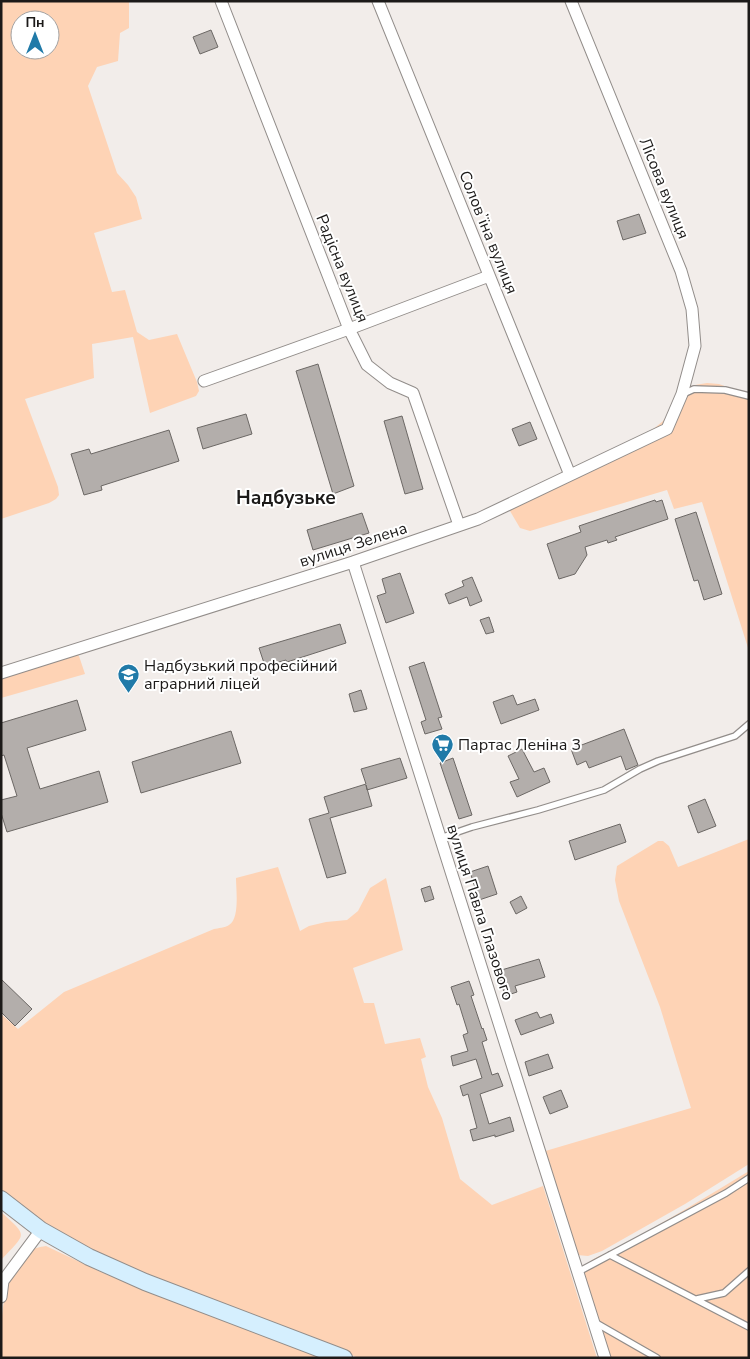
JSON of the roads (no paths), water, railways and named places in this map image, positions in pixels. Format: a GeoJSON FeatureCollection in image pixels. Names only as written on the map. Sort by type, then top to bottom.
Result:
{"type":"FeatureCollection","features":[{"type":"Feature","properties":{"kind":"main road"},"geometry":{"type":"LineString","coordinates":[[1,1199],[41,1230],[89,1257],[145,1282],[344,1358]]}},
{"type":"Feature","properties":{"kind":"street","name":"Радісна вулиця"},"geometry":{"type":"LineString","coordinates":[[221,1],[349,329],[367,365],[390,384],[413,394],[459,525]]}},
{"type":"Feature","properties":{"kind":"street","name":"Соловʼїна вулиця"},"geometry":{"type":"LineString","coordinates":[[378,1],[570,475]]}},
{"type":"Feature","properties":{"kind":"street","name":"Лісова вулиця"},"geometry":{"type":"LineString","coordinates":[[571,1],[682,271],[692,309],[695,346],[682,394]]}},
{"type":"Feature","properties":{"kind":"street"},"geometry":{"type":"LineString","coordinates":[[204,381],[489,276]]}},
{"type":"Feature","properties":{"kind":"street","name":"вулиця Зелена"},"geometry":{"type":"LineString","coordinates":[[1,673],[353,562],[478,519],[667,429],[682,394]]}},
{"type":"Feature","properties":{"kind":"street","name":"вулиця Павла Глазового"},"geometry":{"type":"LineString","coordinates":[[353,562],[605,1358]]}},
{"type":"Feature","properties":{"kind":"street"},"geometry":{"type":"LineString","coordinates":[[1,1297],[3,1280],[41,1230]]}},
{"type":"Feature","properties":{"kind":"lane"},"geometry":{"type":"LineString","coordinates":[[682,394],[694,389],[725,390],[749,396]]}},
{"type":"Feature","properties":{"kind":"lane"},"geometry":{"type":"LineString","coordinates":[[440,838],[472,827],[604,790],[658,760],[735,736],[749,724]]}},
{"type":"Feature","properties":{"kind":"lane"},"geometry":{"type":"LineString","coordinates":[[578,1272],[726,1193],[749,1178]]}},
{"type":"Feature","properties":{"kind":"lane"},"geometry":{"type":"LineString","coordinates":[[610,1254],[749,1327]]}},
{"type":"Feature","properties":{"kind":"lane"},"geometry":{"type":"LineString","coordinates":[[697,1299],[724,1293],[749,1271]]}},
{"type":"Feature","properties":{"kind":"lane"},"geometry":{"type":"LineString","coordinates":[[594,1322],[657,1358]]}},
{"type":"Feature","properties":{"kind":"place","name":"Надбузький професійний аграрний ліцей"},"geometry":{"type":"Point","coordinates":[128,693]}},
{"type":"Feature","properties":{"kind":"place","name":"Партас Леніна 3"},"geometry":{"type":"Point","coordinates":[442,763]}},
{"type":"Feature","properties":{"kind":"district","name":"Надбузьке"},"geometry":{"type":"Point","coordinates":[286,497]}}]}
